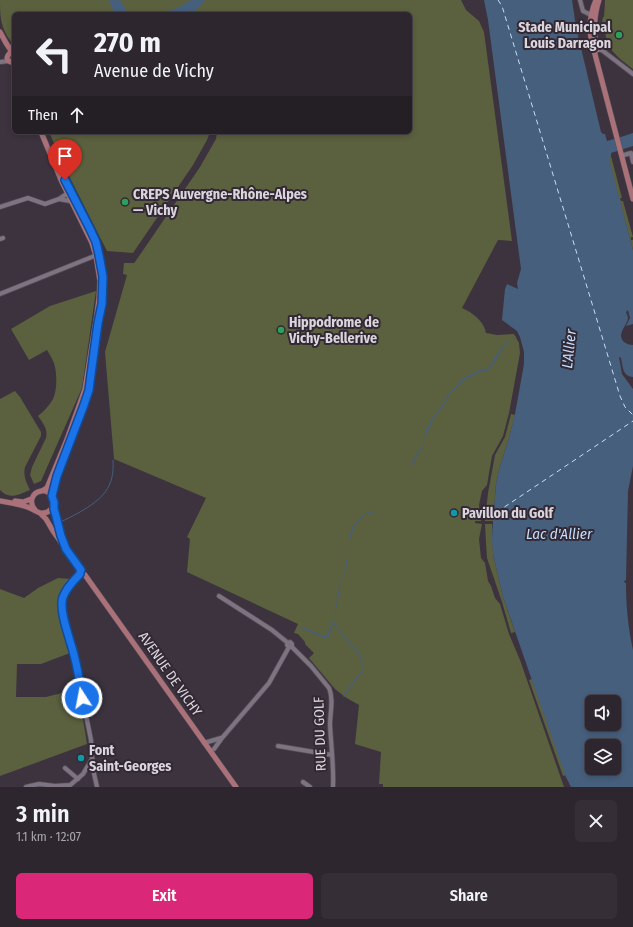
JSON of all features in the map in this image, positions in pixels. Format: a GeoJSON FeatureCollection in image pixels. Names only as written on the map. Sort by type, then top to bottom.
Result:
{"type":"FeatureCollection","features":[{"type":"Feature","properties":{"kind":"main road"},"geometry":{"type":"LineString","coordinates":[[596,0],[590,14],[589,30],[633,188]]}},
{"type":"Feature","properties":{"kind":"main road"},"geometry":{"type":"LineString","coordinates":[[599,0],[596,11],[596,48],[617,134]]}},
{"type":"Feature","properties":{"kind":"main road"},"geometry":{"type":"LineString","coordinates":[[0,32],[11,59]]}},
{"type":"Feature","properties":{"kind":"main road"},"geometry":{"type":"LineString","coordinates":[[0,38],[11,59]]}},
{"type":"Feature","properties":{"kind":"main road"},"geometry":{"type":"LineString","coordinates":[[37,512],[32,505],[34,494],[47,488],[66,442],[85,389],[99,298],[100,280],[98,249],[79,208],[62,182],[42,134]]}},
{"type":"Feature","properties":{"kind":"main road"},"geometry":{"type":"LineString","coordinates":[[623,153],[633,199]]}},
{"type":"Feature","properties":{"kind":"main road"},"geometry":{"type":"LineString","coordinates":[[52,496],[57,476],[89,390],[102,298],[103,277],[98,255],[70,195]]}},
{"type":"Feature","properties":{"kind":"main road"},"geometry":{"type":"LineString","coordinates":[[0,500],[30,508],[37,512],[48,512],[52,508],[54,502],[52,496],[48,492],[42,491]]}},
{"type":"Feature","properties":{"kind":"main road"},"geometry":{"type":"LineString","coordinates":[[0,500],[23,502],[32,500]]}},
{"type":"Feature","properties":{"kind":"main road","name":"AVENUE DE VICHY"},"geometry":{"type":"LineString","coordinates":[[53,505],[66,549]]}},
{"type":"Feature","properties":{"kind":"main road","name":"AVENUE DE VICHY"},"geometry":{"type":"LineString","coordinates":[[37,512],[46,519],[82,573],[236,787]]}},
{"type":"Feature","properties":{"kind":"street"},"geometry":{"type":"LineString","coordinates":[[580,0],[583,11],[590,14],[596,11]]}},
{"type":"Feature","properties":{"kind":"street"},"geometry":{"type":"LineString","coordinates":[[596,48],[603,51],[633,74]]}},
{"type":"Feature","properties":{"kind":"street"},"geometry":{"type":"LineString","coordinates":[[0,62],[11,59]]}},
{"type":"Feature","properties":{"kind":"street"},"geometry":{"type":"LineString","coordinates":[[623,153],[632,151],[633,162]]}},
{"type":"Feature","properties":{"kind":"street"},"geometry":{"type":"LineString","coordinates":[[0,206],[28,198],[45,204],[70,195],[70,201],[59,199]]}},
{"type":"Feature","properties":{"kind":"street"},"geometry":{"type":"LineString","coordinates":[[0,294],[98,255]]}},
{"type":"Feature","properties":{"kind":"street"},"geometry":{"type":"LineString","coordinates":[[82,573],[63,597],[62,608],[74,656],[91,740],[93,769],[97,787]]}},
{"type":"Feature","properties":{"kind":"street","name":"RUE DU GOLF"},"geometry":{"type":"LineString","coordinates":[[219,596],[272,630],[311,666],[329,688],[331,695],[330,722],[333,787]]}},
{"type":"Feature","properties":{"kind":"street"},"geometry":{"type":"LineString","coordinates":[[214,749],[269,683],[290,646]]}},
{"type":"Feature","properties":{"kind":"street"},"geometry":{"type":"LineString","coordinates":[[204,743],[222,738]]}},
{"type":"Feature","properties":{"kind":"street"},"geometry":{"type":"LineString","coordinates":[[278,746],[332,755]]}},
{"type":"Feature","properties":{"kind":"street"},"geometry":{"type":"LineString","coordinates":[[26,787],[39,784],[69,786],[83,774],[92,758]]}},
{"type":"Feature","properties":{"kind":"street"},"geometry":{"type":"LineString","coordinates":[[65,768],[78,779]]}},
{"type":"Feature","properties":{"kind":"street"},"geometry":{"type":"LineString","coordinates":[[83,774],[93,769]]}},
{"type":"Feature","properties":{"kind":"street"},"geometry":{"type":"LineString","coordinates":[[303,782],[310,787]]}},
{"type":"Feature","properties":{"kind":"green space","name":"Hippodrome de Vichy-Bellerive"},"geometry":{"type":"Polygon","coordinates":[[[0,0],[461,0],[466,10],[479,21],[484,32],[512,241],[498,240],[462,308],[470,312],[480,321],[486,333],[497,335],[514,334],[519,343],[520,353],[509,413],[503,436],[492,456],[487,485],[482,491],[479,505],[481,521],[475,521],[475,523],[482,524],[479,539],[481,558],[485,563],[488,581],[495,598],[500,604],[509,634],[520,660],[564,787],[383,787],[383,784],[379,784],[381,752],[355,744],[359,705],[335,689],[309,658],[314,653],[298,634],[294,633],[298,624],[187,572],[190,539],[187,537],[206,498],[114,459],[105,352],[127,275],[123,274],[124,263],[135,262],[200,167],[216,139],[217,134],[412,134],[412,12],[12,12],[12,42],[6,34],[0,13],[0,0]]]}},
{"type":"Feature","properties":{"kind":"green space","name":"Stade Municipal Louis Darragon"},"geometry":{"type":"Polygon","coordinates":[[[605,0],[633,0],[633,69],[620,59],[608,44],[605,31],[605,22],[602,22],[604,17],[605,0]]]}},
{"type":"Feature","properties":{"kind":"green space","name":"CREPS Auvergne-Rhône-Alpes — Vichy"},"geometry":{"type":"Polygon","coordinates":[[[50,134],[209,134],[193,165],[133,253],[107,251],[66,170],[50,134]]]}},
{"type":"Feature","properties":{"kind":"green space"},"geometry":{"type":"Polygon","coordinates":[[[611,156],[622,198],[620,198],[621,201],[623,201],[633,237],[631,237],[631,240],[633,240],[633,250],[609,162],[609,158],[611,156]]]}},
{"type":"Feature","properties":{"kind":"green space"},"geometry":{"type":"Polygon","coordinates":[[[96,291],[82,388],[41,481],[34,484],[30,475],[32,467],[46,438],[45,426],[38,416],[53,399],[56,388],[56,371],[52,358],[47,350],[29,360],[11,329],[50,306],[96,291]]]}},
{"type":"Feature","properties":{"kind":"green space"},"geometry":{"type":"Polygon","coordinates":[[[15,391],[41,432],[41,436],[24,470],[26,482],[30,490],[11,496],[0,490],[0,399],[15,391]]]}},
{"type":"Feature","properties":{"kind":"green space"},"geometry":{"type":"Polygon","coordinates":[[[511,414],[515,415],[496,484],[493,521],[485,521],[488,493],[495,455],[505,437],[511,414]]]}},
{"type":"Feature","properties":{"kind":"green space"},"geometry":{"type":"Polygon","coordinates":[[[485,524],[492,524],[493,554],[503,597],[515,632],[511,633],[487,558],[485,524]]]}},
{"type":"Feature","properties":{"kind":"green space"},"geometry":{"type":"Polygon","coordinates":[[[58,578],[71,579],[60,593],[57,604],[70,653],[41,664],[17,664],[16,697],[46,697],[78,689],[87,744],[0,776],[0,589],[24,598],[38,588],[58,578]]]}},
{"type":"Feature","properties":{"kind":"green space"},"geometry":{"type":"Polygon","coordinates":[[[532,679],[566,775],[563,776],[529,680],[532,679]]]}},
{"type":"Feature","properties":{"kind":"water"},"geometry":{"type":"Polygon","coordinates":[[[109,0],[120,0],[127,12],[114,12],[109,0]]]}},
{"type":"Feature","properties":{"kind":"water"},"geometry":{"type":"Polygon","coordinates":[[[191,0],[205,0],[195,12],[165,12],[177,8],[191,0]]]}},
{"type":"Feature","properties":{"kind":"water","name":"Lac d'Allier"},"geometry":{"type":"Polygon","coordinates":[[[484,0],[572,0],[576,27],[601,132],[605,134],[607,141],[633,133],[633,146],[611,153],[609,159],[633,250],[633,324],[626,326],[630,318],[628,310],[626,312],[628,318],[621,336],[624,342],[633,345],[633,377],[625,373],[621,358],[619,357],[622,374],[633,389],[633,466],[628,491],[626,580],[624,581],[626,583],[626,600],[633,650],[633,787],[571,787],[565,775],[503,597],[493,554],[492,539],[496,484],[515,414],[524,364],[524,352],[517,331],[502,320],[505,289],[507,284],[518,289],[517,283],[521,269],[488,20],[484,0]]]}},
{"type":"Feature","properties":{"kind":"water"},"geometry":{"type":"Polygon","coordinates":[[[516,336],[508,344],[504,346],[488,370],[477,373],[464,380],[450,394],[443,407],[435,416],[420,451],[412,465],[410,465],[424,440],[426,429],[448,395],[462,379],[477,371],[488,368],[504,344],[508,343],[516,336]]]}},
{"type":"Feature","properties":{"kind":"water"},"geometry":{"type":"Polygon","coordinates":[[[376,511],[377,512],[368,513],[356,524],[352,532],[348,549],[351,530],[356,522],[368,512],[376,511]]]}},
{"type":"Feature","properties":{"kind":"water"},"geometry":{"type":"Polygon","coordinates":[[[348,550],[346,571],[342,577],[339,595],[333,622],[351,644],[358,650],[364,666],[363,670],[344,697],[343,696],[363,668],[357,651],[350,645],[333,623],[328,638],[324,638],[301,628],[302,627],[324,636],[327,635],[334,617],[339,585],[342,576],[345,571],[348,550]]]}},
{"type":"Feature","properties":{"kind":"waterway"},"geometry":{"type":"LineString","coordinates":[[60,522],[88,507],[106,492],[112,478],[113,460]]}},
{"type":"Feature","properties":{"kind":"ferry route"},"geometry":{"type":"LineString","coordinates":[[498,0],[502,6],[620,396],[625,407],[633,415]]}},
{"type":"Feature","properties":{"kind":"ferry route"},"geometry":{"type":"LineString","coordinates":[[497,512],[633,421]]}},
{"type":"Feature","properties":{"kind":"place","name":"Stade Municipal Louis Darragon"},"geometry":{"type":"Point","coordinates":[619,35]}},
{"type":"Feature","properties":{"kind":"place","name":"CREPS Auvergne-Rhône-Alpes — Vichy"},"geometry":{"type":"Point","coordinates":[125,202]}},
{"type":"Feature","properties":{"kind":"place","name":"Hippodrome de Vichy-Bellerive"},"geometry":{"type":"Point","coordinates":[281,330]}},
{"type":"Feature","properties":{"kind":"place","name":"Pavillon du Golf"},"geometry":{"type":"Point","coordinates":[454,513]}},
{"type":"Feature","properties":{"kind":"place","name":"Font Saint-Georges"},"geometry":{"type":"Point","coordinates":[81,758]}},
{"type":"Feature","properties":{"kind":"route"},"geometry":{"type":"LineString","coordinates":[[65,180],[96,242],[103,277],[102,304],[95,342],[89,390],[57,476],[52,496],[59,529],[66,549],[81,570],[80,574],[63,597],[62,608],[74,656],[82,698]]}},
{"type":"Feature","properties":{"kind":"water label","name":"L'Allier"},"geometry":{"type":"Point","coordinates":[569,349]}}]}
